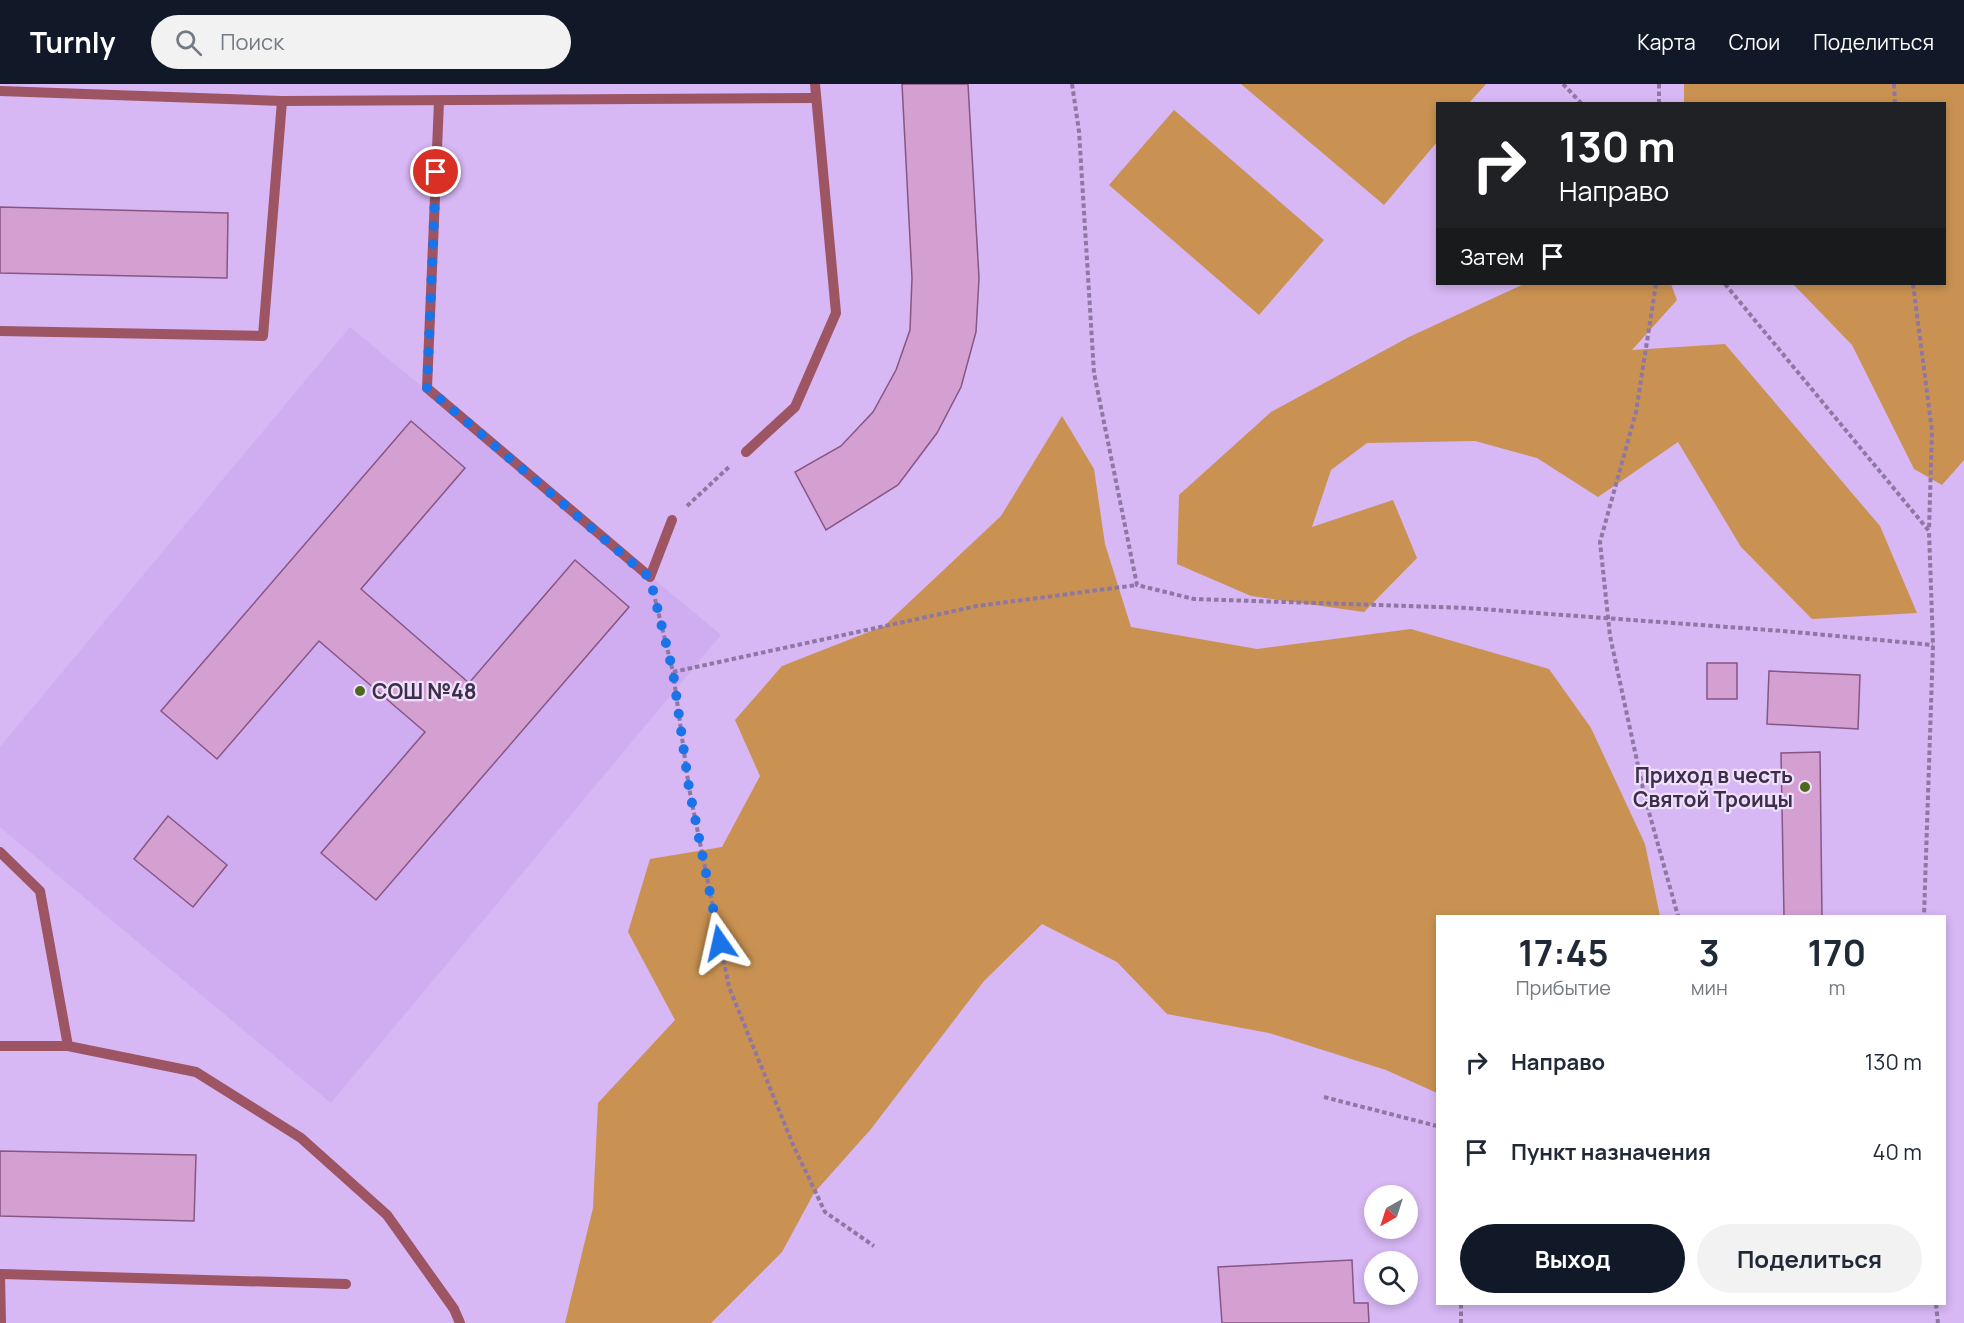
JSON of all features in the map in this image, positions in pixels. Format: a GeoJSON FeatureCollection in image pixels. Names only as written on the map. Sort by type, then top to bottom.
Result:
{"type":"FeatureCollection","features":[{"type":"Feature","properties":{"kind":"lane"},"geometry":{"type":"LineString","coordinates":[[746,452],[795,407],[836,313],[815,84]]}},
{"type":"Feature","properties":{"kind":"lane"},"geometry":{"type":"LineString","coordinates":[[0,92],[282,101],[816,98]]}},
{"type":"Feature","properties":{"kind":"lane"},"geometry":{"type":"LineString","coordinates":[[439,100],[427,388],[650,578],[672,520]]}},
{"type":"Feature","properties":{"kind":"lane"},"geometry":{"type":"LineString","coordinates":[[0,331],[263,336],[282,101]]}},
{"type":"Feature","properties":{"kind":"lane"},"geometry":{"type":"LineString","coordinates":[[0,852],[40,891],[68,1046]]}},
{"type":"Feature","properties":{"kind":"lane"},"geometry":{"type":"LineString","coordinates":[[0,1046],[68,1046],[196,1072],[301,1138],[387,1215],[454,1309],[460,1323]]}},
{"type":"Feature","properties":{"kind":"lane"},"geometry":{"type":"LineString","coordinates":[[1,1323],[1,1274],[346,1284]]}},
{"type":"Feature","properties":{"kind":"path"},"geometry":{"type":"LineString","coordinates":[[1071,84],[1079,131],[1094,373],[1137,585]]}},
{"type":"Feature","properties":{"kind":"path"},"geometry":{"type":"LineString","coordinates":[[1563,84],[1580,102]]}},
{"type":"Feature","properties":{"kind":"path"},"geometry":{"type":"LineString","coordinates":[[1659,84],[1659,102]]}},
{"type":"Feature","properties":{"kind":"path"},"geometry":{"type":"LineString","coordinates":[[1894,84],[1894,102]]}},
{"type":"Feature","properties":{"kind":"path"},"geometry":{"type":"LineString","coordinates":[[1656,285],[1636,412],[1600,542],[1609,620],[1645,798],[1678,915]]}},
{"type":"Feature","properties":{"kind":"path"},"geometry":{"type":"LineString","coordinates":[[1726,285],[1929,531]]}},
{"type":"Feature","properties":{"kind":"path"},"geometry":{"type":"LineString","coordinates":[[1913,285],[1932,431],[1929,531],[1933,645],[1924,915]]}},
{"type":"Feature","properties":{"kind":"path"},"geometry":{"type":"LineString","coordinates":[[672,520],[746,452]]}},
{"type":"Feature","properties":{"kind":"path"},"geometry":{"type":"LineString","coordinates":[[650,578],[673,672],[689,788],[729,987],[794,1147],[825,1212],[874,1246]]}},
{"type":"Feature","properties":{"kind":"path"},"geometry":{"type":"LineString","coordinates":[[673,672],[977,606],[1137,585],[1194,599],[1467,608],[1783,631],[1933,645]]}},
{"type":"Feature","properties":{"kind":"path"},"geometry":{"type":"LineString","coordinates":[[1324,1097],[1436,1126]]}},
{"type":"Feature","properties":{"kind":"path"},"geometry":{"type":"LineString","coordinates":[[1461,1305],[1461,1323]]}},
{"type":"Feature","properties":{"kind":"path"},"geometry":{"type":"LineString","coordinates":[[1936,1305],[1938,1323]]}},
{"type":"Feature","properties":{"kind":"shaded area"},"geometry":{"type":"Polygon","coordinates":[[[1241,84],[1486,84],[1470,102],[1436,102],[1436,143],[1384,205],[1241,84]]]}},
{"type":"Feature","properties":{"kind":"shaded area"},"geometry":{"type":"Polygon","coordinates":[[[1684,84],[1964,84],[1964,460],[1942,485],[1914,469],[1852,345],[1794,285],[1946,285],[1946,102],[1684,102],[1684,84]]]}},
{"type":"Feature","properties":{"kind":"shaded area"},"geometry":{"type":"Polygon","coordinates":[[[1174,110],[1324,240],[1259,315],[1109,185],[1174,110]]]}},
{"type":"Feature","properties":{"kind":"shaded area"},"geometry":{"type":"Polygon","coordinates":[[[1522,285],[1671,285],[1677,300],[1632,350],[1725,344],[1880,526],[1917,613],[1812,619],[1741,547],[1678,442],[1598,497],[1537,458],[1475,441],[1367,443],[1331,470],[1312,527],[1393,500],[1417,558],[1364,612],[1251,596],[1177,564],[1179,495],[1271,412],[1409,337],[1522,285]]]}},
{"type":"Feature","properties":{"kind":"shaded area","name":"СОШ №48"},"geometry":{"type":"Polygon","coordinates":[[[350,327],[721,635],[331,1103],[0,827],[0,747],[350,327]]]}},
{"type":"Feature","properties":{"kind":"shaded area"},"geometry":{"type":"Polygon","coordinates":[[[1062,416],[1094,469],[1105,544],[1131,627],[1257,649],[1411,629],[1549,669],[1591,728],[1645,844],[1660,915],[1436,915],[1436,1093],[1386,1070],[1269,1033],[1167,1014],[1117,962],[1042,924],[984,981],[871,1129],[814,1193],[782,1252],[711,1323],[565,1323],[593,1208],[598,1103],[675,1020],[628,932],[650,859],[722,847],[760,776],[735,720],[782,666],[884,626],[1001,516],[1062,416]]]}},
{"type":"Feature","properties":{"kind":"building"},"geometry":{"type":"Polygon","coordinates":[[[902,84],[968,84],[979,278],[976,332],[961,387],[937,433],[898,485],[826,530],[795,472],[841,446],[873,412],[896,370],[910,330],[912,278],[902,84]]]}},
{"type":"Feature","properties":{"kind":"building"},"geometry":{"type":"Polygon","coordinates":[[[0,207],[228,213],[227,278],[0,273],[0,207]]]}},
{"type":"Feature","properties":{"kind":"building"},"geometry":{"type":"Polygon","coordinates":[[[411,421],[465,468],[361,589],[469,683],[575,560],[629,607],[376,900],[321,853],[425,732],[319,641],[217,759],[161,711],[411,421]]]}},
{"type":"Feature","properties":{"kind":"building"},"geometry":{"type":"Polygon","coordinates":[[[1707,663],[1737,663],[1737,699],[1707,699],[1707,663]]]}},
{"type":"Feature","properties":{"kind":"building"},"geometry":{"type":"Polygon","coordinates":[[[1769,671],[1860,675],[1858,729],[1767,724],[1769,671]]]}},
{"type":"Feature","properties":{"kind":"building"},"geometry":{"type":"Polygon","coordinates":[[[1820,752],[1822,915],[1784,915],[1781,753],[1820,752]]]}},
{"type":"Feature","properties":{"kind":"building"},"geometry":{"type":"Polygon","coordinates":[[[168,816],[227,865],[193,907],[134,859],[168,816]]]}},
{"type":"Feature","properties":{"kind":"building"},"geometry":{"type":"Polygon","coordinates":[[[0,1151],[196,1155],[194,1221],[0,1216],[0,1151]]]}},
{"type":"Feature","properties":{"kind":"building"},"geometry":{"type":"Polygon","coordinates":[[[1352,1260],[1354,1303],[1368,1305],[1369,1323],[1222,1323],[1218,1267],[1352,1260]]]}},
{"type":"Feature","properties":{"kind":"place","name":"СОШ №48"},"geometry":{"type":"Point","coordinates":[360,691]}},
{"type":"Feature","properties":{"kind":"place","name":"Приход в честь Святой Троицы"},"geometry":{"type":"Point","coordinates":[1805,787]}},
{"type":"Feature","properties":{"kind":"route"},"geometry":{"type":"LineString","coordinates":[[436,172],[427,388],[650,578],[673,672],[689,788],[720,943]]}}]}
